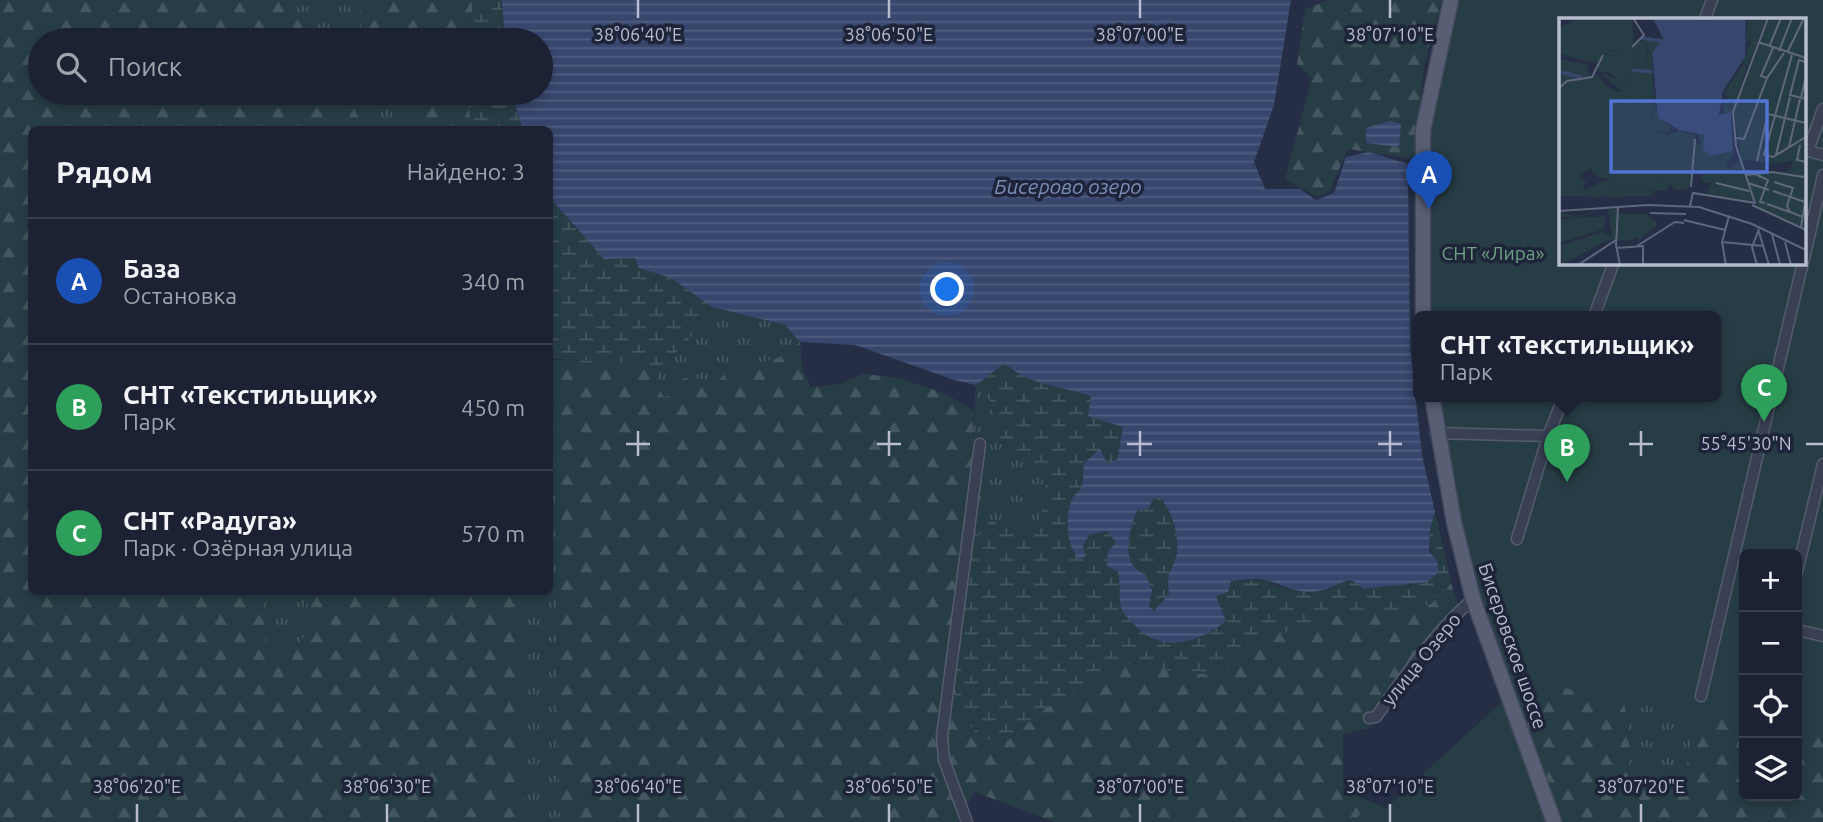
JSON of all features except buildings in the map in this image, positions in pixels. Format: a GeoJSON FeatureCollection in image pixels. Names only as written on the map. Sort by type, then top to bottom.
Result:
{"type":"FeatureCollection","features":[{"type":"Feature","properties":{"kind":"main road"},"geometry":{"type":"LineString","coordinates":[[1423,311],[1423,130],[1451,0]]}},
{"type":"Feature","properties":{"kind":"main road","name":"Бисеровское шоссе"},"geometry":{"type":"LineString","coordinates":[[1433,402],[1436,433],[1473,599],[1554,822]]}},
{"type":"Feature","properties":{"kind":"street"},"geometry":{"type":"LineString","coordinates":[[1705,18],[1712,0]]}},
{"type":"Feature","properties":{"kind":"street"},"geometry":{"type":"LineString","coordinates":[[1823,109],[1808,151],[1823,155]]}},
{"type":"Feature","properties":{"kind":"street"},"geometry":{"type":"LineString","coordinates":[[1806,248],[1823,175]]}},
{"type":"Feature","properties":{"kind":"street"},"geometry":{"type":"LineString","coordinates":[[1596,311],[1613,264]]}},
{"type":"Feature","properties":{"kind":"street"},"geometry":{"type":"LineString","coordinates":[[1701,696],[1802,264]]}},
{"type":"Feature","properties":{"kind":"street"},"geometry":{"type":"LineString","coordinates":[[1517,539],[1548,436],[1562,402]]}},
{"type":"Feature","properties":{"kind":"street"},"geometry":{"type":"LineString","coordinates":[[1436,433],[1548,436]]}},
{"type":"Feature","properties":{"kind":"street"},"geometry":{"type":"LineString","coordinates":[[967,822],[944,760],[942,736],[980,444]]}},
{"type":"Feature","properties":{"kind":"street"},"geometry":{"type":"LineString","coordinates":[[1802,551],[1823,464]]}},
{"type":"Feature","properties":{"kind":"street","name":"улица Озеро"},"geometry":{"type":"LineString","coordinates":[[1369,718],[1376,716],[1455,614],[1473,599]]}},
{"type":"Feature","properties":{"kind":"street"},"geometry":{"type":"LineString","coordinates":[[1802,631],[1823,636]]}},
{"type":"Feature","properties":{"kind":"green space"},"geometry":{"type":"Polygon","coordinates":[[[0,0],[278,0],[310,28],[28,28],[28,105],[353,105],[363,126],[28,126],[28,595],[259,595],[270,622],[264,642],[286,648],[297,646],[312,619],[309,606],[301,595],[520,595],[524,822],[0,822],[0,0]]]}},
{"type":"Feature","properties":{"kind":"green space"},"geometry":{"type":"Polygon","coordinates":[[[278,0],[359,0],[362,28],[310,28],[278,0]]]}},
{"type":"Feature","properties":{"kind":"green space"},"geometry":{"type":"Polygon","coordinates":[[[359,0],[473,0],[471,28],[362,28],[359,0]]]}},
{"type":"Feature","properties":{"kind":"green space"},"geometry":{"type":"Polygon","coordinates":[[[473,0],[502,0],[504,28],[471,28],[473,0]]]}},
{"type":"Feature","properties":{"kind":"green space"},"geometry":{"type":"Polygon","coordinates":[[[1329,0],[1442,0],[1424,65],[1414,159],[1348,149],[1329,192],[1318,197],[1285,179],[1312,78],[1297,65],[1305,9],[1329,0]]]}},
{"type":"Feature","properties":{"kind":"green space","name":"СНТ «Лира»"},"geometry":{"type":"Polygon","coordinates":[[[1458,0],[1823,0],[1823,733],[1802,730],[1802,549],[1739,549],[1739,721],[1695,716],[1510,676],[1479,596],[1460,521],[1439,402],[1721,402],[1721,311],[1430,311],[1430,131],[1458,0]]]}},
{"type":"Feature","properties":{"kind":"green space"},"geometry":{"type":"Polygon","coordinates":[[[353,105],[400,105],[426,126],[363,126],[353,105]]]}},
{"type":"Feature","properties":{"kind":"green space"},"geometry":{"type":"Polygon","coordinates":[[[400,105],[469,105],[471,126],[426,126],[400,105]]]}},
{"type":"Feature","properties":{"kind":"green space"},"geometry":{"type":"Polygon","coordinates":[[[469,105],[515,105],[522,126],[471,126],[469,105]]]}},
{"type":"Feature","properties":{"kind":"green space"},"geometry":{"type":"Polygon","coordinates":[[[553,201],[604,259],[635,258],[639,268],[671,278],[712,307],[685,345],[659,367],[613,361],[553,359],[553,201]]]}},
{"type":"Feature","properties":{"kind":"green space"},"geometry":{"type":"Polygon","coordinates":[[[712,307],[785,325],[800,342],[778,358],[735,363],[719,380],[683,378],[675,394],[664,397],[655,383],[659,367],[685,345],[712,307]]]}},
{"type":"Feature","properties":{"kind":"green space"},"geometry":{"type":"Polygon","coordinates":[[[800,342],[802,369],[811,387],[840,384],[863,374],[899,378],[944,393],[974,411],[973,462],[961,511],[1003,744],[1046,708],[1126,664],[1182,673],[1268,635],[1302,630],[1341,614],[1392,612],[1431,604],[1451,583],[1461,614],[1369,728],[1343,734],[1343,790],[1372,802],[1353,822],[1055,822],[975,792],[957,822],[560,822],[553,360],[613,361],[659,367],[655,383],[664,397],[675,394],[683,378],[719,380],[735,363],[778,358],[800,342]]]}},
{"type":"Feature","properties":{"kind":"green space"},"geometry":{"type":"Polygon","coordinates":[[[553,360],[560,822],[524,822],[520,595],[553,595],[553,360]]]}},
{"type":"Feature","properties":{"kind":"green space"},"geometry":{"type":"Polygon","coordinates":[[[1005,363],[1013,372],[1092,396],[1089,416],[1123,427],[1117,460],[1107,465],[1100,449],[1084,463],[1083,546],[1089,535],[1108,531],[1116,542],[1122,610],[1187,641],[1218,627],[1222,610],[1216,596],[1230,581],[1268,580],[1278,587],[1331,589],[1348,580],[1385,588],[1396,583],[1411,585],[1437,561],[1430,544],[1435,512],[1451,583],[1431,604],[1392,612],[1341,614],[1302,630],[1268,635],[1240,647],[1225,675],[1182,673],[1126,664],[1046,708],[1003,744],[977,735],[962,713],[950,674],[971,534],[983,535],[989,522],[997,520],[1038,532],[1046,483],[1038,468],[1018,460],[999,437],[990,401],[976,385],[1005,363]]]}},
{"type":"Feature","properties":{"kind":"green space"},"geometry":{"type":"Polygon","coordinates":[[[976,385],[990,401],[999,437],[1018,460],[1038,468],[1046,483],[1038,532],[997,520],[989,522],[983,535],[971,534],[964,529],[961,511],[973,462],[976,385]]]}},
{"type":"Feature","properties":{"kind":"green space"},"geometry":{"type":"Polygon","coordinates":[[[1160,497],[1173,522],[1177,551],[1168,578],[1169,594],[1154,611],[1149,607],[1152,590],[1145,574],[1132,563],[1128,547],[1137,511],[1149,508],[1153,499],[1160,497]]]}},
{"type":"Feature","properties":{"kind":"green space"},"geometry":{"type":"Polygon","coordinates":[[[259,595],[301,595],[309,606],[312,619],[297,646],[286,648],[264,643],[270,622],[259,595]]]}},
{"type":"Feature","properties":{"kind":"green space"},"geometry":{"type":"Polygon","coordinates":[[[1510,676],[1624,700],[1630,753],[1628,776],[1658,793],[1682,793],[1695,716],[1739,721],[1739,801],[1802,801],[1802,730],[1823,733],[1823,822],[1561,822],[1510,676]]]}},
{"type":"Feature","properties":{"kind":"green space"},"geometry":{"type":"Polygon","coordinates":[[[1505,699],[1548,822],[1353,822],[1372,802],[1386,808],[1505,699]]]}},
{"type":"Feature","properties":{"kind":"green space"},"geometry":{"type":"Polygon","coordinates":[[[1624,700],[1695,716],[1682,793],[1658,793],[1628,776],[1630,753],[1624,700]]]}},
{"type":"Feature","properties":{"kind":"water","name":"Бисерово озеро"},"geometry":{"type":"Polygon","coordinates":[[[502,0],[1291,0],[1274,105],[1254,162],[1265,189],[1300,189],[1316,200],[1334,193],[1346,157],[1369,152],[1408,164],[1413,402],[1416,402],[1422,455],[1435,512],[1430,530],[1429,551],[1437,561],[1439,572],[1427,582],[1363,589],[1358,583],[1348,580],[1326,589],[1309,592],[1266,580],[1231,581],[1228,592],[1216,596],[1226,621],[1191,640],[1166,642],[1154,639],[1143,633],[1123,612],[1118,572],[1107,566],[1108,552],[1116,542],[1107,531],[1089,535],[1083,546],[1086,556],[1079,559],[1071,547],[1068,522],[1070,506],[1082,486],[1084,463],[1100,449],[1107,464],[1117,460],[1123,427],[1088,416],[1091,396],[1023,376],[1005,363],[976,385],[954,380],[855,345],[800,342],[785,325],[712,307],[671,278],[639,268],[635,258],[604,259],[553,201],[553,126],[522,126],[515,105],[553,105],[553,28],[504,28],[502,0]],[[1160,497],[1153,499],[1149,508],[1137,511],[1129,538],[1129,555],[1137,569],[1145,574],[1152,590],[1149,607],[1154,611],[1169,594],[1168,578],[1177,551],[1171,515],[1160,497]]]}},
{"type":"Feature","properties":{"kind":"water"},"geometry":{"type":"Polygon","coordinates":[[[1390,121],[1401,124],[1399,147],[1366,143],[1366,128],[1390,121]]]}},
{"type":"Feature","properties":{"kind":"place","name":"База"},"geometry":{"type":"Point","coordinates":[1429,209]}},
{"type":"Feature","properties":{"kind":"place","name":"СНТ «Радуга»"},"geometry":{"type":"Point","coordinates":[1764,422]}},
{"type":"Feature","properties":{"kind":"place","name":"СНТ «Текстильщик»"},"geometry":{"type":"Point","coordinates":[1567,482]}}]}
